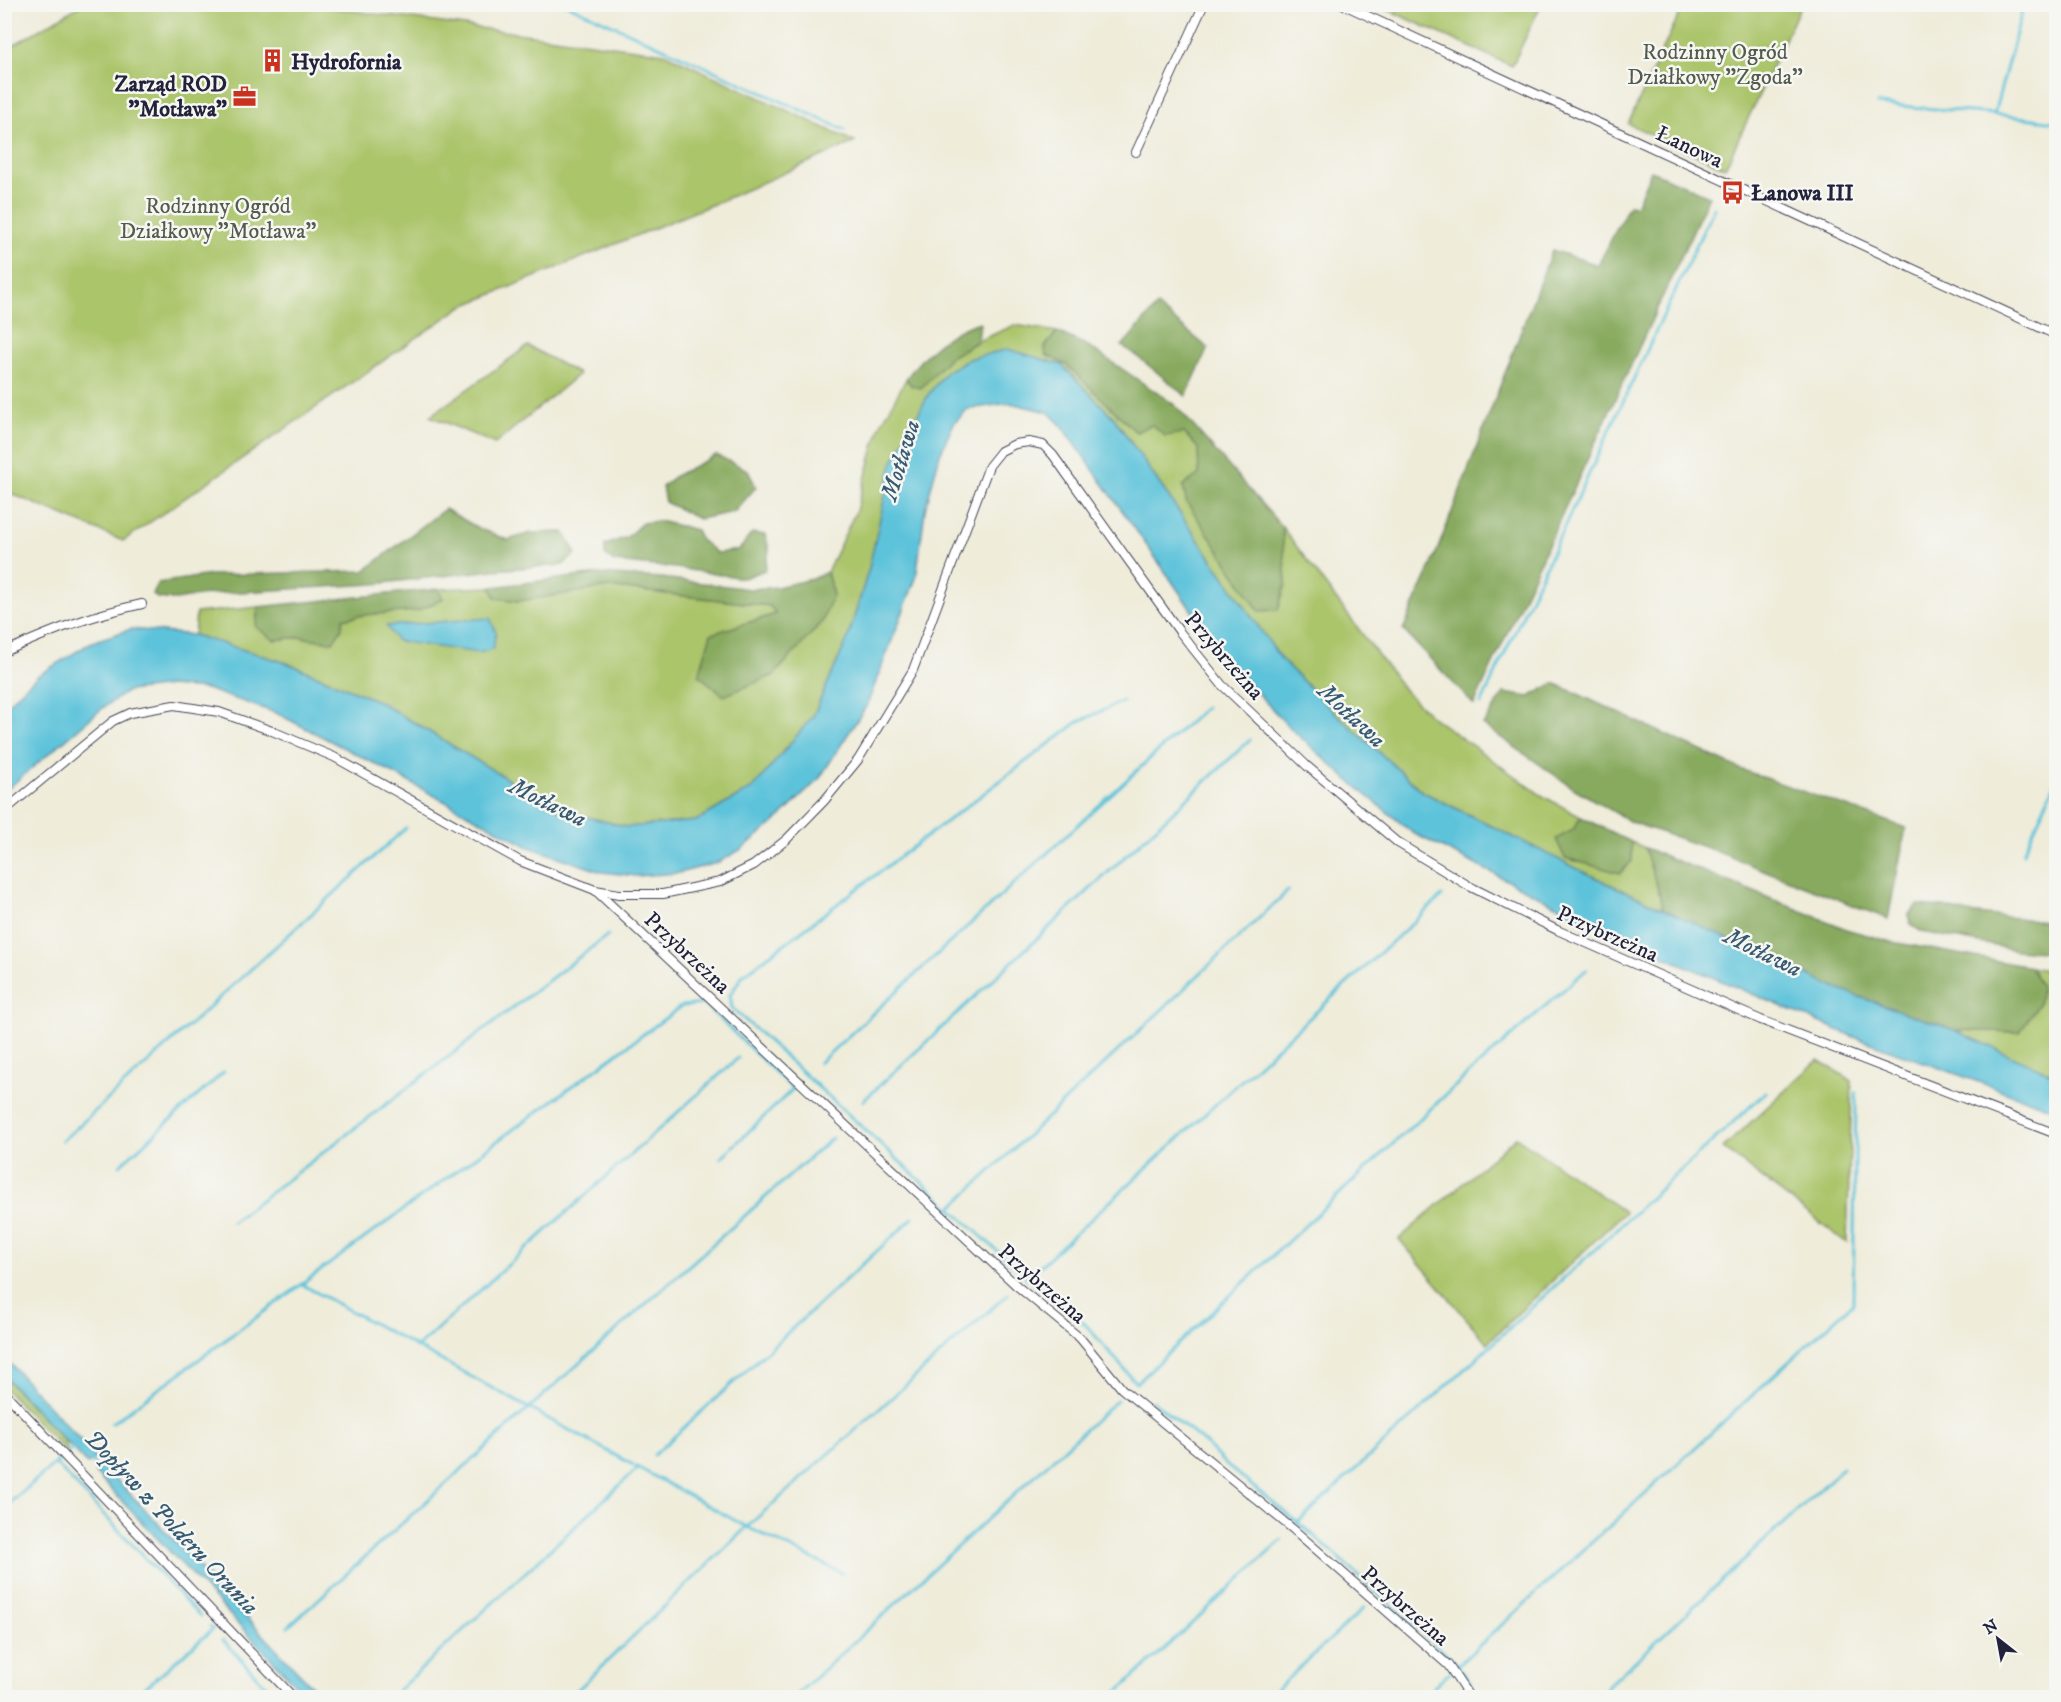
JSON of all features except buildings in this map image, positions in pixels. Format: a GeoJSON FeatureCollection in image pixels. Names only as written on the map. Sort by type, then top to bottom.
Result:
{"type":"FeatureCollection","features":[{"type":"Feature","properties":{"kind":"street"},"geometry":{"type":"LineString","coordinates":[[1136,152],[1204,4]]}},
{"type":"Feature","properties":{"kind":"street","name":"Łanowa"},"geometry":{"type":"LineString","coordinates":[[1342,4],[2056,335]]}},
{"type":"Feature","properties":{"kind":"street","name":"Przybrzeżna"},"geometry":{"type":"LineString","coordinates":[[4,811],[112,721],[130,713],[174,705],[219,712],[334,757],[520,861],[595,890],[619,894],[663,894],[720,882],[754,865],[786,840],[858,760],[913,670],[989,466],[1001,451],[1015,444],[1029,442],[1043,445],[1053,455],[1179,631],[1222,684],[1307,766],[1398,843],[1427,863],[1567,935],[1761,1020],[2056,1134]]}},
{"type":"Feature","properties":{"kind":"street"},"geometry":{"type":"LineString","coordinates":[[4,652],[67,624],[108,611],[142,604]]}},
{"type":"Feature","properties":{"kind":"street","name":"Przybrzeżna"},"geometry":{"type":"LineString","coordinates":[[595,890],[1017,1286],[1080,1338],[1122,1389],[1294,1530],[1448,1665],[1470,1698]]}},
{"type":"Feature","properties":{"kind":"street"},"geometry":{"type":"LineString","coordinates":[[4,1392],[294,1698]]}},
{"type":"Feature","properties":{"kind":"green space","name":"Rodzinny Ogród Działkowy \"Zgoda\""},"geometry":{"type":"Polygon","coordinates":[[[1684,4],[1801,5],[1725,168],[1628,124],[1684,4]]]}},
{"type":"Feature","properties":{"kind":"green space","name":"Rodzinny Ogród Działkowy \"Motława\""},"geometry":{"type":"Polygon","coordinates":[[[81,5],[309,5],[664,53],[855,142],[716,203],[461,307],[123,541],[5,491],[5,50],[81,5]]]}},
{"type":"Feature","properties":{"kind":"green space"},"geometry":{"type":"Polygon","coordinates":[[[1377,5],[1541,5],[1512,66],[1377,5]]]}},
{"type":"Feature","properties":{"kind":"green space"},"geometry":{"type":"Polygon","coordinates":[[[1651,171],[1709,196],[1474,705],[1403,630],[1432,564],[1552,250],[1598,265],[1629,205],[1636,206],[1651,171]]]}},
{"type":"Feature","properties":{"kind":"green space"},"geometry":{"type":"Polygon","coordinates":[[[1157,306],[1208,348],[1186,396],[1122,346],[1157,306]]]}},
{"type":"Feature","properties":{"kind":"green space"},"geometry":{"type":"Polygon","coordinates":[[[980,322],[978,341],[950,357],[921,388],[912,386],[906,379],[938,344],[958,331],[980,322]]]}},
{"type":"Feature","properties":{"kind":"green space"},"geometry":{"type":"Polygon","coordinates":[[[1015,325],[1057,332],[1045,347],[1046,355],[1067,365],[1093,390],[1152,425],[1184,433],[1198,448],[1199,475],[1278,609],[1286,584],[1282,527],[1405,691],[1431,716],[1541,795],[1581,817],[1573,830],[1565,858],[1620,873],[1632,861],[1631,842],[1645,848],[1663,909],[1423,792],[1331,709],[1281,659],[1114,418],[1062,365],[969,359],[946,372],[928,395],[869,568],[848,638],[813,716],[753,788],[696,821],[627,827],[559,810],[378,701],[287,663],[194,635],[196,613],[258,607],[256,627],[274,640],[300,637],[332,642],[343,619],[443,599],[438,589],[491,587],[496,598],[519,601],[608,587],[770,606],[776,614],[711,634],[699,675],[724,695],[774,675],[833,595],[827,572],[856,511],[880,426],[906,379],[912,386],[950,357],[978,341],[1015,325]]]}},
{"type":"Feature","properties":{"kind":"green space"},"geometry":{"type":"Polygon","coordinates":[[[1057,332],[1088,346],[1175,405],[1282,527],[1286,584],[1278,610],[1259,611],[1186,501],[1183,486],[1199,474],[1198,448],[1184,433],[1165,436],[1152,425],[1136,432],[1067,365],[1046,355],[1045,347],[1057,332]]]}},
{"type":"Feature","properties":{"kind":"green space"},"geometry":{"type":"Polygon","coordinates":[[[528,346],[579,374],[495,444],[430,416],[528,346]]]}},
{"type":"Feature","properties":{"kind":"green space"},"geometry":{"type":"Polygon","coordinates":[[[716,455],[748,470],[756,487],[734,512],[699,519],[665,502],[662,487],[675,476],[716,455]]]}},
{"type":"Feature","properties":{"kind":"green space"},"geometry":{"type":"Polygon","coordinates":[[[445,509],[478,528],[508,540],[531,533],[564,532],[576,554],[563,565],[494,570],[374,584],[209,594],[176,600],[157,598],[153,594],[158,583],[211,575],[364,571],[445,509]]]}},
{"type":"Feature","properties":{"kind":"green space"},"geometry":{"type":"Polygon","coordinates":[[[659,521],[696,530],[701,540],[717,553],[739,550],[752,533],[765,535],[769,549],[765,570],[744,578],[614,562],[605,555],[605,545],[627,537],[642,523],[659,521]]]}},
{"type":"Feature","properties":{"kind":"green space"},"geometry":{"type":"Polygon","coordinates":[[[827,572],[833,595],[822,622],[774,675],[724,696],[699,675],[711,634],[776,614],[770,606],[608,587],[519,601],[496,598],[491,587],[598,574],[662,578],[750,589],[777,587],[812,579],[827,572]]]}},
{"type":"Feature","properties":{"kind":"green space"},"geometry":{"type":"Polygon","coordinates":[[[438,589],[443,599],[418,611],[363,615],[343,619],[342,628],[333,642],[300,637],[274,640],[256,627],[258,607],[438,589]]]}},
{"type":"Feature","properties":{"kind":"green space"},"geometry":{"type":"Polygon","coordinates":[[[1554,683],[1740,769],[1906,828],[1888,919],[1710,849],[1631,822],[1575,789],[1483,725],[1504,693],[1529,697],[1554,683]]]}},
{"type":"Feature","properties":{"kind":"green space"},"geometry":{"type":"Polygon","coordinates":[[[1581,817],[1631,842],[1632,861],[1620,873],[1565,858],[1556,839],[1573,830],[1581,817]]]}},
{"type":"Feature","properties":{"kind":"green space"},"geometry":{"type":"Polygon","coordinates":[[[1645,848],[1849,930],[1892,942],[2030,967],[2041,986],[2039,1003],[2020,1032],[1954,1030],[1837,989],[1663,909],[1645,848]]]}},
{"type":"Feature","properties":{"kind":"green space"},"geometry":{"type":"Polygon","coordinates":[[[1918,905],[1944,907],[1967,913],[2056,922],[2056,953],[2016,950],[1922,932],[1911,925],[1908,915],[1918,905]]]}},
{"type":"Feature","properties":{"kind":"green space"},"geometry":{"type":"Polygon","coordinates":[[[2030,967],[2056,972],[2056,1076],[1954,1030],[2020,1032],[2041,986],[2030,967]]]}},
{"type":"Feature","properties":{"kind":"green space"},"geometry":{"type":"Polygon","coordinates":[[[1818,1060],[1852,1081],[1847,1243],[1723,1148],[1818,1060]]]}},
{"type":"Feature","properties":{"kind":"green space"},"geometry":{"type":"Polygon","coordinates":[[[1516,1137],[1625,1212],[1487,1343],[1399,1239],[1516,1137]]]}},
{"type":"Feature","properties":{"kind":"green space"},"geometry":{"type":"Polygon","coordinates":[[[4,1377],[65,1442],[67,1448],[65,1451],[5,1389],[4,1377]]]}},
{"type":"Feature","properties":{"kind":"water","name":"Motława"},"geometry":{"type":"Polygon","coordinates":[[[1008,349],[1062,365],[1114,418],[1281,659],[1331,709],[1423,792],[1592,876],[1837,989],[1954,1030],[2056,1076],[2056,1110],[1854,1037],[1627,941],[1413,833],[1347,779],[1288,726],[1221,654],[1063,427],[1048,412],[1010,403],[968,409],[954,423],[940,454],[925,510],[916,578],[867,705],[819,779],[775,822],[742,849],[717,863],[679,873],[637,876],[602,872],[529,847],[276,713],[206,689],[170,686],[128,691],[105,706],[5,791],[5,706],[37,676],[92,642],[131,629],[194,635],[287,663],[378,701],[559,810],[627,827],[696,821],[753,788],[813,716],[848,638],[869,568],[892,464],[928,395],[946,372],[969,359],[1008,349]]]}},
{"type":"Feature","properties":{"kind":"water"},"geometry":{"type":"Polygon","coordinates":[[[490,618],[496,632],[493,649],[479,653],[397,641],[386,626],[490,618]]]}},
{"type":"Feature","properties":{"kind":"water"},"geometry":{"type":"Polygon","coordinates":[[[5,1358],[95,1456],[89,1464],[5,1377],[5,1358]]]}},
{"type":"Feature","properties":{"kind":"water"},"geometry":{"type":"Polygon","coordinates":[[[102,1464],[322,1697],[307,1697],[95,1473],[102,1464]]]}},
{"type":"Feature","properties":{"kind":"waterway"},"geometry":{"type":"LineString","coordinates":[[566,4],[845,130]]}},
{"type":"Feature","properties":{"kind":"waterway"},"geometry":{"type":"LineString","coordinates":[[1877,104],[1994,114],[2024,4]]}},
{"type":"Feature","properties":{"kind":"waterway"},"geometry":{"type":"LineString","coordinates":[[1994,114],[2056,122]]}},
{"type":"Feature","properties":{"kind":"waterway"},"geometry":{"type":"LineString","coordinates":[[1481,704],[1714,208]]}},
{"type":"Feature","properties":{"kind":"waterway"},"geometry":{"type":"LineString","coordinates":[[2056,239],[2056,244]]}},
{"type":"Feature","properties":{"kind":"waterway"},"geometry":{"type":"LineString","coordinates":[[1123,701],[1078,722],[742,976],[730,995],[732,1008],[1027,1278],[1086,1325],[1136,1383],[1466,1076],[1586,970]]}},
{"type":"Feature","properties":{"kind":"waterway"},"geometry":{"type":"LineString","coordinates":[[819,1063],[1206,707]]}},
{"type":"Feature","properties":{"kind":"waterway"},"geometry":{"type":"LineString","coordinates":[[863,1101],[1250,740]]}},
{"type":"Feature","properties":{"kind":"waterway"},"geometry":{"type":"LineString","coordinates":[[2023,853],[2056,782]]}},
{"type":"Feature","properties":{"kind":"waterway"},"geometry":{"type":"LineString","coordinates":[[62,1141],[406,828]]}},
{"type":"Feature","properties":{"kind":"waterway"},"geometry":{"type":"LineString","coordinates":[[950,1209],[1288,891]]}},
{"type":"Feature","properties":{"kind":"waterway"},"geometry":{"type":"LineString","coordinates":[[1027,1278],[1442,896]]}},
{"type":"Feature","properties":{"kind":"waterway"},"geometry":{"type":"LineString","coordinates":[[232,1222],[608,935]]}},
{"type":"Feature","properties":{"kind":"waterway"},"geometry":{"type":"LineString","coordinates":[[112,1423],[682,1006],[704,1004],[793,1089],[721,1158]]}},
{"type":"Feature","properties":{"kind":"waterway"},"geometry":{"type":"LineString","coordinates":[[416,1348],[738,1058]]}},
{"type":"Feature","properties":{"kind":"waterway"},"geometry":{"type":"LineString","coordinates":[[120,1165],[224,1072]]}},
{"type":"Feature","properties":{"kind":"waterway"},"geometry":{"type":"LineString","coordinates":[[1297,1523],[1766,1092]]}},
{"type":"Feature","properties":{"kind":"waterway"},"geometry":{"type":"LineString","coordinates":[[1422,1698],[1853,1303],[1856,1093]]}},
{"type":"Feature","properties":{"kind":"waterway"},"geometry":{"type":"LineString","coordinates":[[288,1627],[832,1138]]}},
{"type":"Feature","properties":{"kind":"waterway"},"geometry":{"type":"LineString","coordinates":[[654,1455],[913,1218]]}},
{"type":"Feature","properties":{"kind":"waterway"},"geometry":{"type":"LineString","coordinates":[[301,1284],[747,1527],[842,1573]]}},
{"type":"Feature","properties":{"kind":"waterway"},"geometry":{"type":"LineString","coordinates":[[569,1698],[747,1527],[1008,1294]]}},
{"type":"Feature","properties":{"kind":"waterway"},"geometry":{"type":"LineString","coordinates":[[793,1698],[1117,1400]]}},
{"type":"Feature","properties":{"kind":"waterway"},"geometry":{"type":"LineString","coordinates":[[1153,1401],[1204,1442],[1225,1464],[1313,1535],[1457,1664],[1479,1698]]}},
{"type":"Feature","properties":{"kind":"waterway"},"geometry":{"type":"LineString","coordinates":[[4,1508],[73,1448]]}},
{"type":"Feature","properties":{"kind":"waterway","name":"Dopływ z Polderu Orunia"},"geometry":{"type":"LineString","coordinates":[[90,1459],[99,1469]]}},
{"type":"Feature","properties":{"kind":"waterway"},"geometry":{"type":"LineString","coordinates":[[55,1463],[200,1616]]}},
{"type":"Feature","properties":{"kind":"waterway"},"geometry":{"type":"LineString","coordinates":[[390,1698],[638,1468]]}},
{"type":"Feature","properties":{"kind":"waterway"},"geometry":{"type":"LineString","coordinates":[[1595,1698],[1843,1468]]}},
{"type":"Feature","properties":{"kind":"waterway"},"geometry":{"type":"LineString","coordinates":[[1111,1698],[1282,1540]]}},
{"type":"Feature","properties":{"kind":"waterway"},"geometry":{"type":"LineString","coordinates":[[1267,1698],[1365,1607]]}},
{"type":"Feature","properties":{"kind":"waterway"},"geometry":{"type":"LineString","coordinates":[[133,1698],[213,1629],[210,1626]]}},
{"type":"Feature","properties":{"kind":"waterway"},"geometry":{"type":"LineString","coordinates":[[223,1640],[277,1698]]}},
{"type":"Feature","properties":{"kind":"waterway"},"geometry":{"type":"LineString","coordinates":[[2050,1698],[2056,1691]]}},
{"type":"Feature","properties":{"kind":"place","name":"Hydrofornia"},"geometry":{"type":"Point","coordinates":[273,61]}},
{"type":"Feature","properties":{"kind":"place","name":"Zarząd ROD \"Motława\""},"geometry":{"type":"Point","coordinates":[245,96]}},
{"type":"Feature","properties":{"kind":"place","name":"Łanowa III"},"geometry":{"type":"Point","coordinates":[1733,192]}}]}
